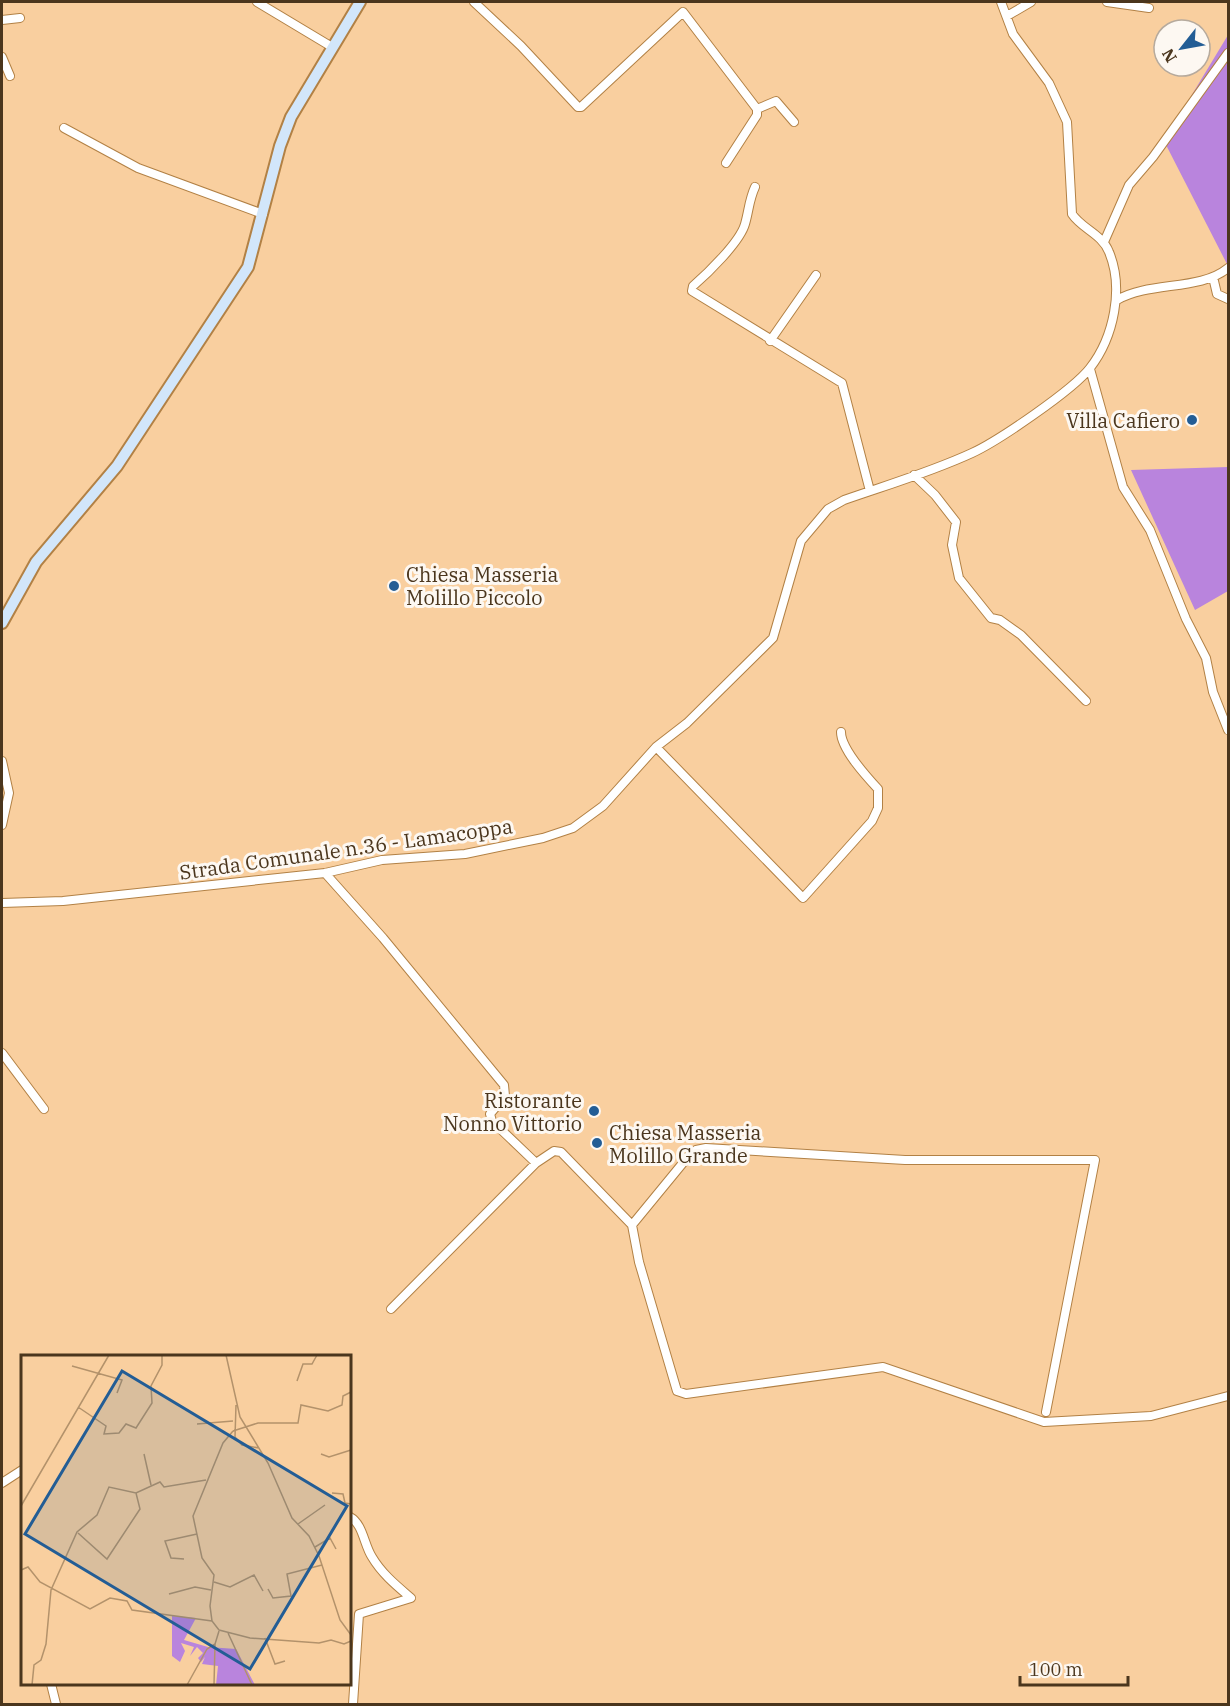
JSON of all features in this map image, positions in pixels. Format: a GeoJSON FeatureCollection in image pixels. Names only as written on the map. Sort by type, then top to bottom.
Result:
{"type":"FeatureCollection","features":[{"type":"Feature","properties":{"kind":"main road"},"geometry":{"type":"LineString","coordinates":[[2,623],[36,562],[117,466],[248,267],[280,146],[291,117],[360,2]]}},
{"type":"Feature","properties":{"kind":"street"},"geometry":{"type":"LineString","coordinates":[[257,2],[332,46]]}},
{"type":"Feature","properties":{"kind":"street"},"geometry":{"type":"LineString","coordinates":[[474,2],[521,46],[578,107],[581,107],[683,12],[757,109],[757,115],[726,163]]}},
{"type":"Feature","properties":{"kind":"street"},"geometry":{"type":"LineString","coordinates":[[1001,2],[1017,40],[1049,83],[1067,122],[1072,214],[1077,222],[1104,242],[1117,278],[1117,300],[1131,292],[1213,277],[1228,268]]}},
{"type":"Feature","properties":{"kind":"street"},"geometry":{"type":"LineString","coordinates":[[1007,16],[1031,2]]}},
{"type":"Feature","properties":{"kind":"street"},"geometry":{"type":"LineString","coordinates":[[1107,2],[1149,8]]}},
{"type":"Feature","properties":{"kind":"street"},"geometry":{"type":"LineString","coordinates":[[2,20],[20,18]]}},
{"type":"Feature","properties":{"kind":"street"},"geometry":{"type":"LineString","coordinates":[[1104,242],[1129,185],[1153,157],[1228,53]]}},
{"type":"Feature","properties":{"kind":"street"},"geometry":{"type":"LineString","coordinates":[[2,57],[10,76]]}},
{"type":"Feature","properties":{"kind":"street"},"geometry":{"type":"LineString","coordinates":[[757,109],[776,101],[794,122]]}},
{"type":"Feature","properties":{"kind":"street"},"geometry":{"type":"LineString","coordinates":[[64,128],[138,168],[263,214]]}},
{"type":"Feature","properties":{"kind":"street"},"geometry":{"type":"LineString","coordinates":[[755,187],[748,202],[745,224],[740,236],[693,286],[692,291],[770,341],[842,383],[870,491]]}},
{"type":"Feature","properties":{"kind":"street"},"geometry":{"type":"LineString","coordinates":[[770,341],[816,275]]}},
{"type":"Feature","properties":{"kind":"street"},"geometry":{"type":"LineString","coordinates":[[1213,277],[1218,294],[1228,299]]}},
{"type":"Feature","properties":{"kind":"street","name":"Strada Comunale n.36 - Lamacoppa"},"geometry":{"type":"LineString","coordinates":[[2,903],[63,901],[325,873],[382,860],[465,854],[543,838],[573,828],[603,806],[656,747],[687,723],[773,638],[801,541],[813,523],[828,509],[996,441],[1090,369],[1106,337],[1117,300]]}},
{"type":"Feature","properties":{"kind":"street"},"geometry":{"type":"LineString","coordinates":[[1090,369],[1123,487],[1150,530],[1186,619],[1206,658],[1213,692],[1228,730]]}},
{"type":"Feature","properties":{"kind":"street"},"geometry":{"type":"LineString","coordinates":[[914,476],[935,495],[956,522],[952,545],[959,578],[991,618],[1000,620],[1021,635],[1086,701]]}},
{"type":"Feature","properties":{"kind":"street"},"geometry":{"type":"LineString","coordinates":[[656,747],[802,898],[872,821],[878,808],[878,789],[864,774],[842,742],[841,732]]}},
{"type":"Feature","properties":{"kind":"street"},"geometry":{"type":"LineString","coordinates":[[2,761],[9,793],[2,825]]}},
{"type":"Feature","properties":{"kind":"street"},"geometry":{"type":"LineString","coordinates":[[325,873],[383,938],[504,1085],[505,1096],[491,1111],[490,1119],[536,1163]]}},
{"type":"Feature","properties":{"kind":"street"},"geometry":{"type":"LineString","coordinates":[[2,1053],[44,1109]]}},
{"type":"Feature","properties":{"kind":"street"},"geometry":{"type":"LineString","coordinates":[[632,1225],[687,1158],[696,1150],[706,1148],[905,1160],[1095,1160],[1046,1412]]}},
{"type":"Feature","properties":{"kind":"street"},"geometry":{"type":"LineString","coordinates":[[391,1309],[536,1163],[554,1151],[561,1152],[632,1225],[639,1262],[677,1391],[686,1394],[883,1367],[1044,1422],[1151,1416],[1228,1396]]}},
{"type":"Feature","properties":{"kind":"street"},"geometry":{"type":"LineString","coordinates":[[2,1483],[21,1471]]}},
{"type":"Feature","properties":{"kind":"street"},"geometry":{"type":"LineString","coordinates":[[351,1518],[356,1520],[372,1557],[388,1579],[411,1598],[359,1614],[352,1704]]}},
{"type":"Feature","properties":{"kind":"street"},"geometry":{"type":"LineString","coordinates":[[51,1685],[56,1704]]}},
{"type":"Feature","properties":{"kind":"shaded area"},"geometry":{"type":"Polygon","coordinates":[[[1228,35],[1228,266],[1164,141],[1202,78],[1212,78],[1212,62],[1228,35]]]}},
{"type":"Feature","properties":{"kind":"shaded area"},"geometry":{"type":"Polygon","coordinates":[[[1228,467],[1228,591],[1195,610],[1131,470],[1228,467]]]}},
{"type":"Feature","properties":{"kind":"place","name":"Villa Cafiero"},"geometry":{"type":"Point","coordinates":[1192,420]}},
{"type":"Feature","properties":{"kind":"place","name":"Chiesa Masseria Molillo Piccolo"},"geometry":{"type":"Point","coordinates":[394,586]}},
{"type":"Feature","properties":{"kind":"place","name":"Ristorante Nonno Vittorio"},"geometry":{"type":"Point","coordinates":[594,1111]}},
{"type":"Feature","properties":{"kind":"place","name":"Chiesa Masseria Molillo Grande"},"geometry":{"type":"Point","coordinates":[597,1143]}}]}
